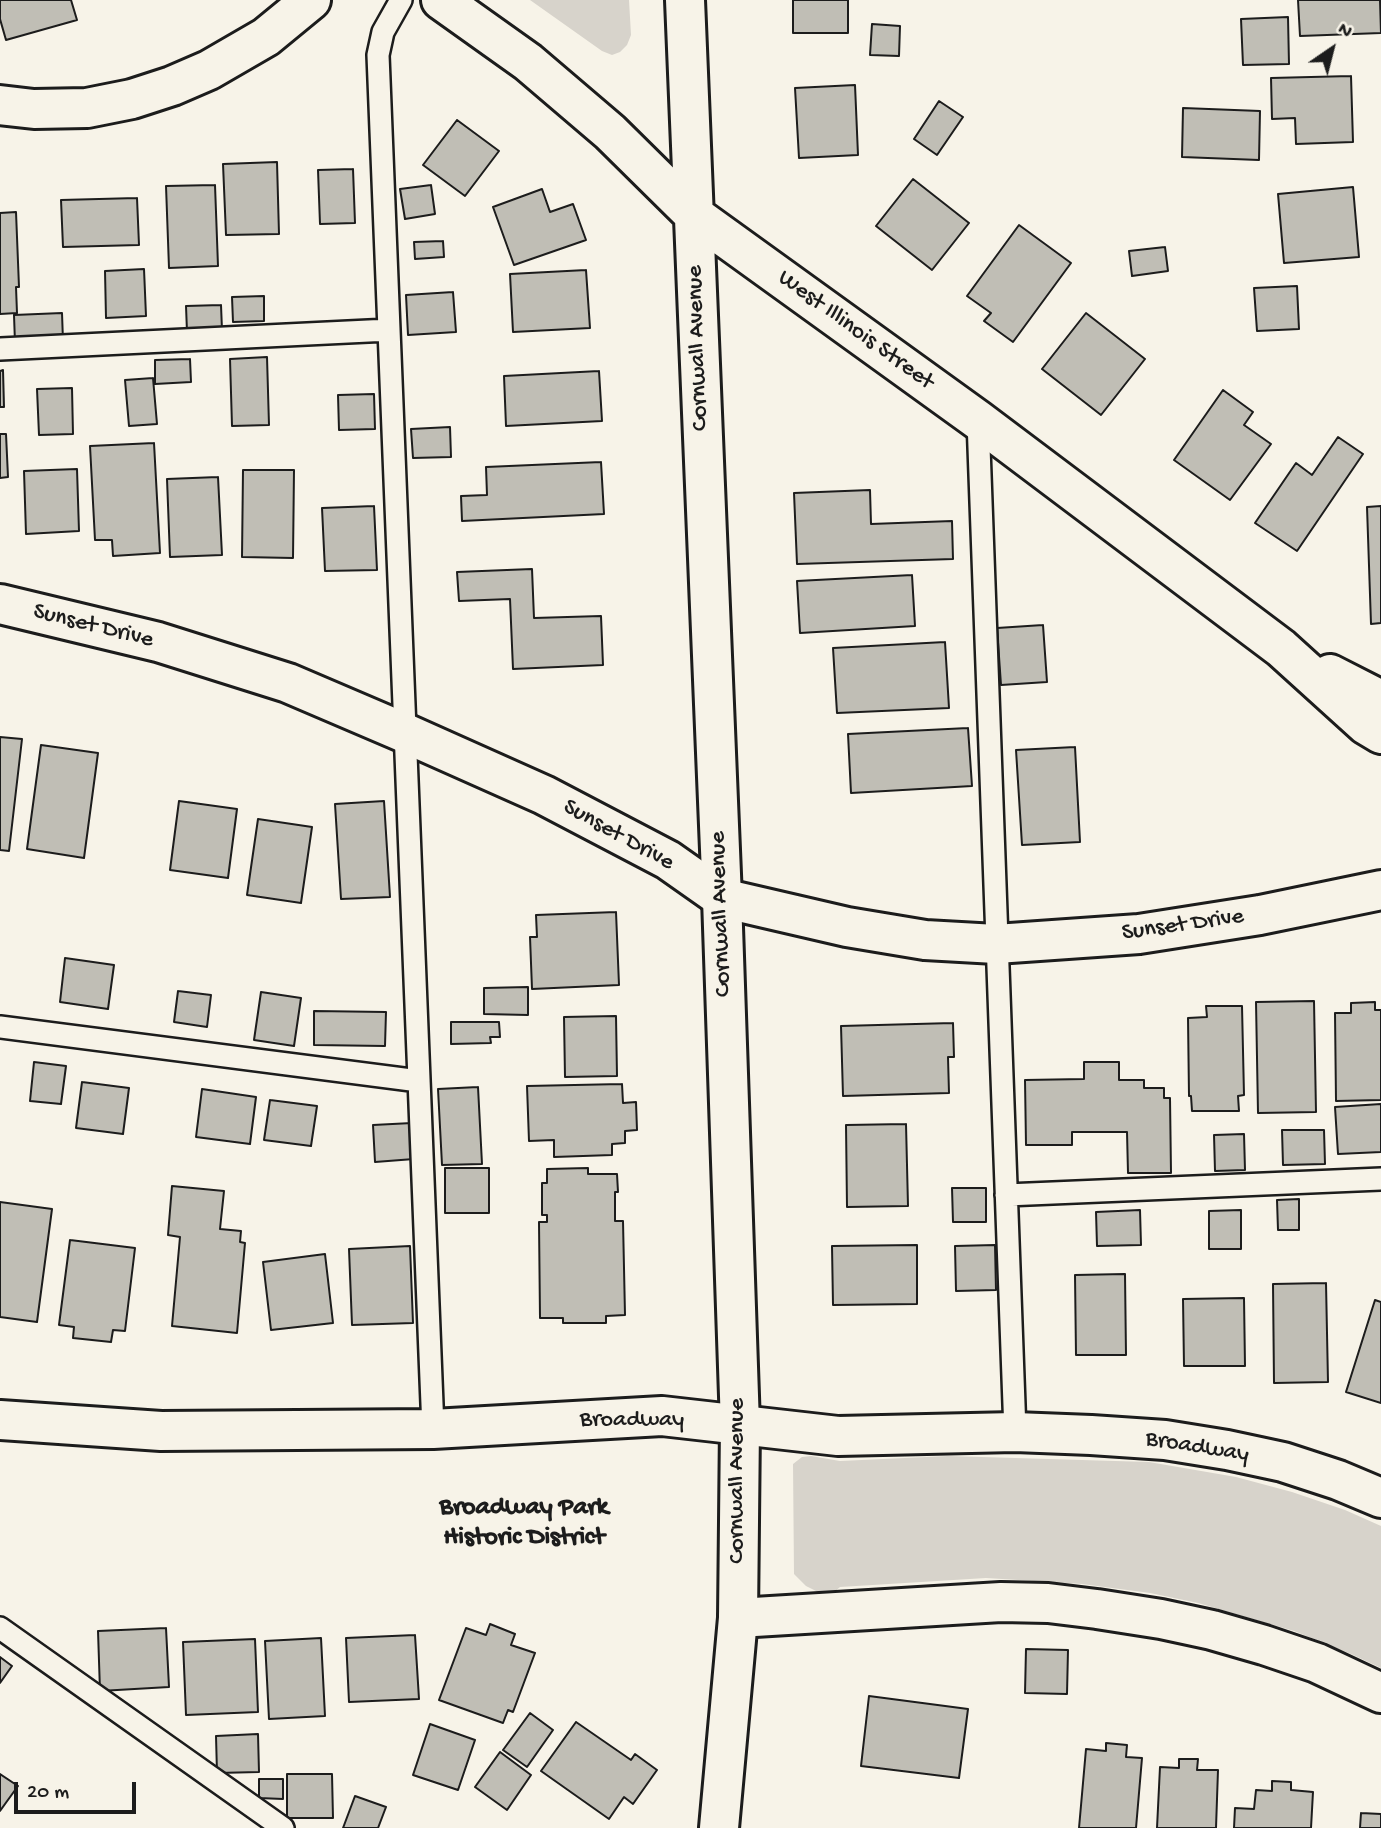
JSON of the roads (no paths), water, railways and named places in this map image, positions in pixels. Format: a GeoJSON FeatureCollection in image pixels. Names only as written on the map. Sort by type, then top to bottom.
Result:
{"type":"FeatureCollection","features":[{"type":"Feature","properties":{"kind":"street"},"geometry":{"type":"LineString","coordinates":[[2,102],[34,109],[87,107],[132,99],[172,86],[266,37],[311,0]]}},
{"type":"Feature","properties":{"kind":"street","name":"West Illinois Street"},"geometry":{"type":"LineString","coordinates":[[441,0],[528,62],[610,132],[694,215],[978,420],[1281,649],[1366,725],[1381,734]]}},
{"type":"Feature","properties":{"kind":"street","name":"Cornwall Avenue"},"geometry":{"type":"LineString","coordinates":[[685,0],[722,898],[740,1426],[738,1618],[719,1828]]}},
{"type":"Feature","properties":{"kind":"street","name":"Sunset Drive"},"geometry":{"type":"LineString","coordinates":[[0,604],[158,642],[288,683],[566,807],[668,860],[722,898],[847,927],[925,940],[996,944],[1139,934],[1260,915],[1381,890]]}},
{"type":"Feature","properties":{"kind":"street","name":"West Illinois Street"},"geometry":{"type":"LineString","coordinates":[[1281,649],[1381,700]]}},
{"type":"Feature","properties":{"kind":"street","name":"Broadway"},"geometry":{"type":"LineString","coordinates":[[0,1420],[160,1431],[433,1429],[662,1416],[838,1436],[1015,1432],[1165,1440],[1283,1462],[1381,1498]]}},
{"type":"Feature","properties":{"kind":"street"},"geometry":{"type":"LineString","coordinates":[[738,1618],[1001,1602],[1048,1603],[1161,1619],[1212,1630],[1317,1663],[1381,1693]]}},
{"type":"Feature","properties":{"kind":"lane"},"geometry":{"type":"LineString","coordinates":[[401,0],[383,32],[377,55],[433,1429]]}},
{"type":"Feature","properties":{"kind":"lane"},"geometry":{"type":"LineString","coordinates":[[0,349],[389,330]]}},
{"type":"Feature","properties":{"kind":"lane"},"geometry":{"type":"LineString","coordinates":[[978,420],[1015,1432]]}},
{"type":"Feature","properties":{"kind":"lane"},"geometry":{"type":"LineString","coordinates":[[0,1027],[419,1081]]}},
{"type":"Feature","properties":{"kind":"lane"},"geometry":{"type":"LineString","coordinates":[[1006,1195],[1381,1179]]}},
{"type":"Feature","properties":{"kind":"lane"},"geometry":{"type":"LineString","coordinates":[[0,1628],[283,1828]]}},
{"type":"Feature","properties":{"kind":"district","name":"Broadway Park Historic District"},"geometry":{"type":"Point","coordinates":[524,1524]}}]}
